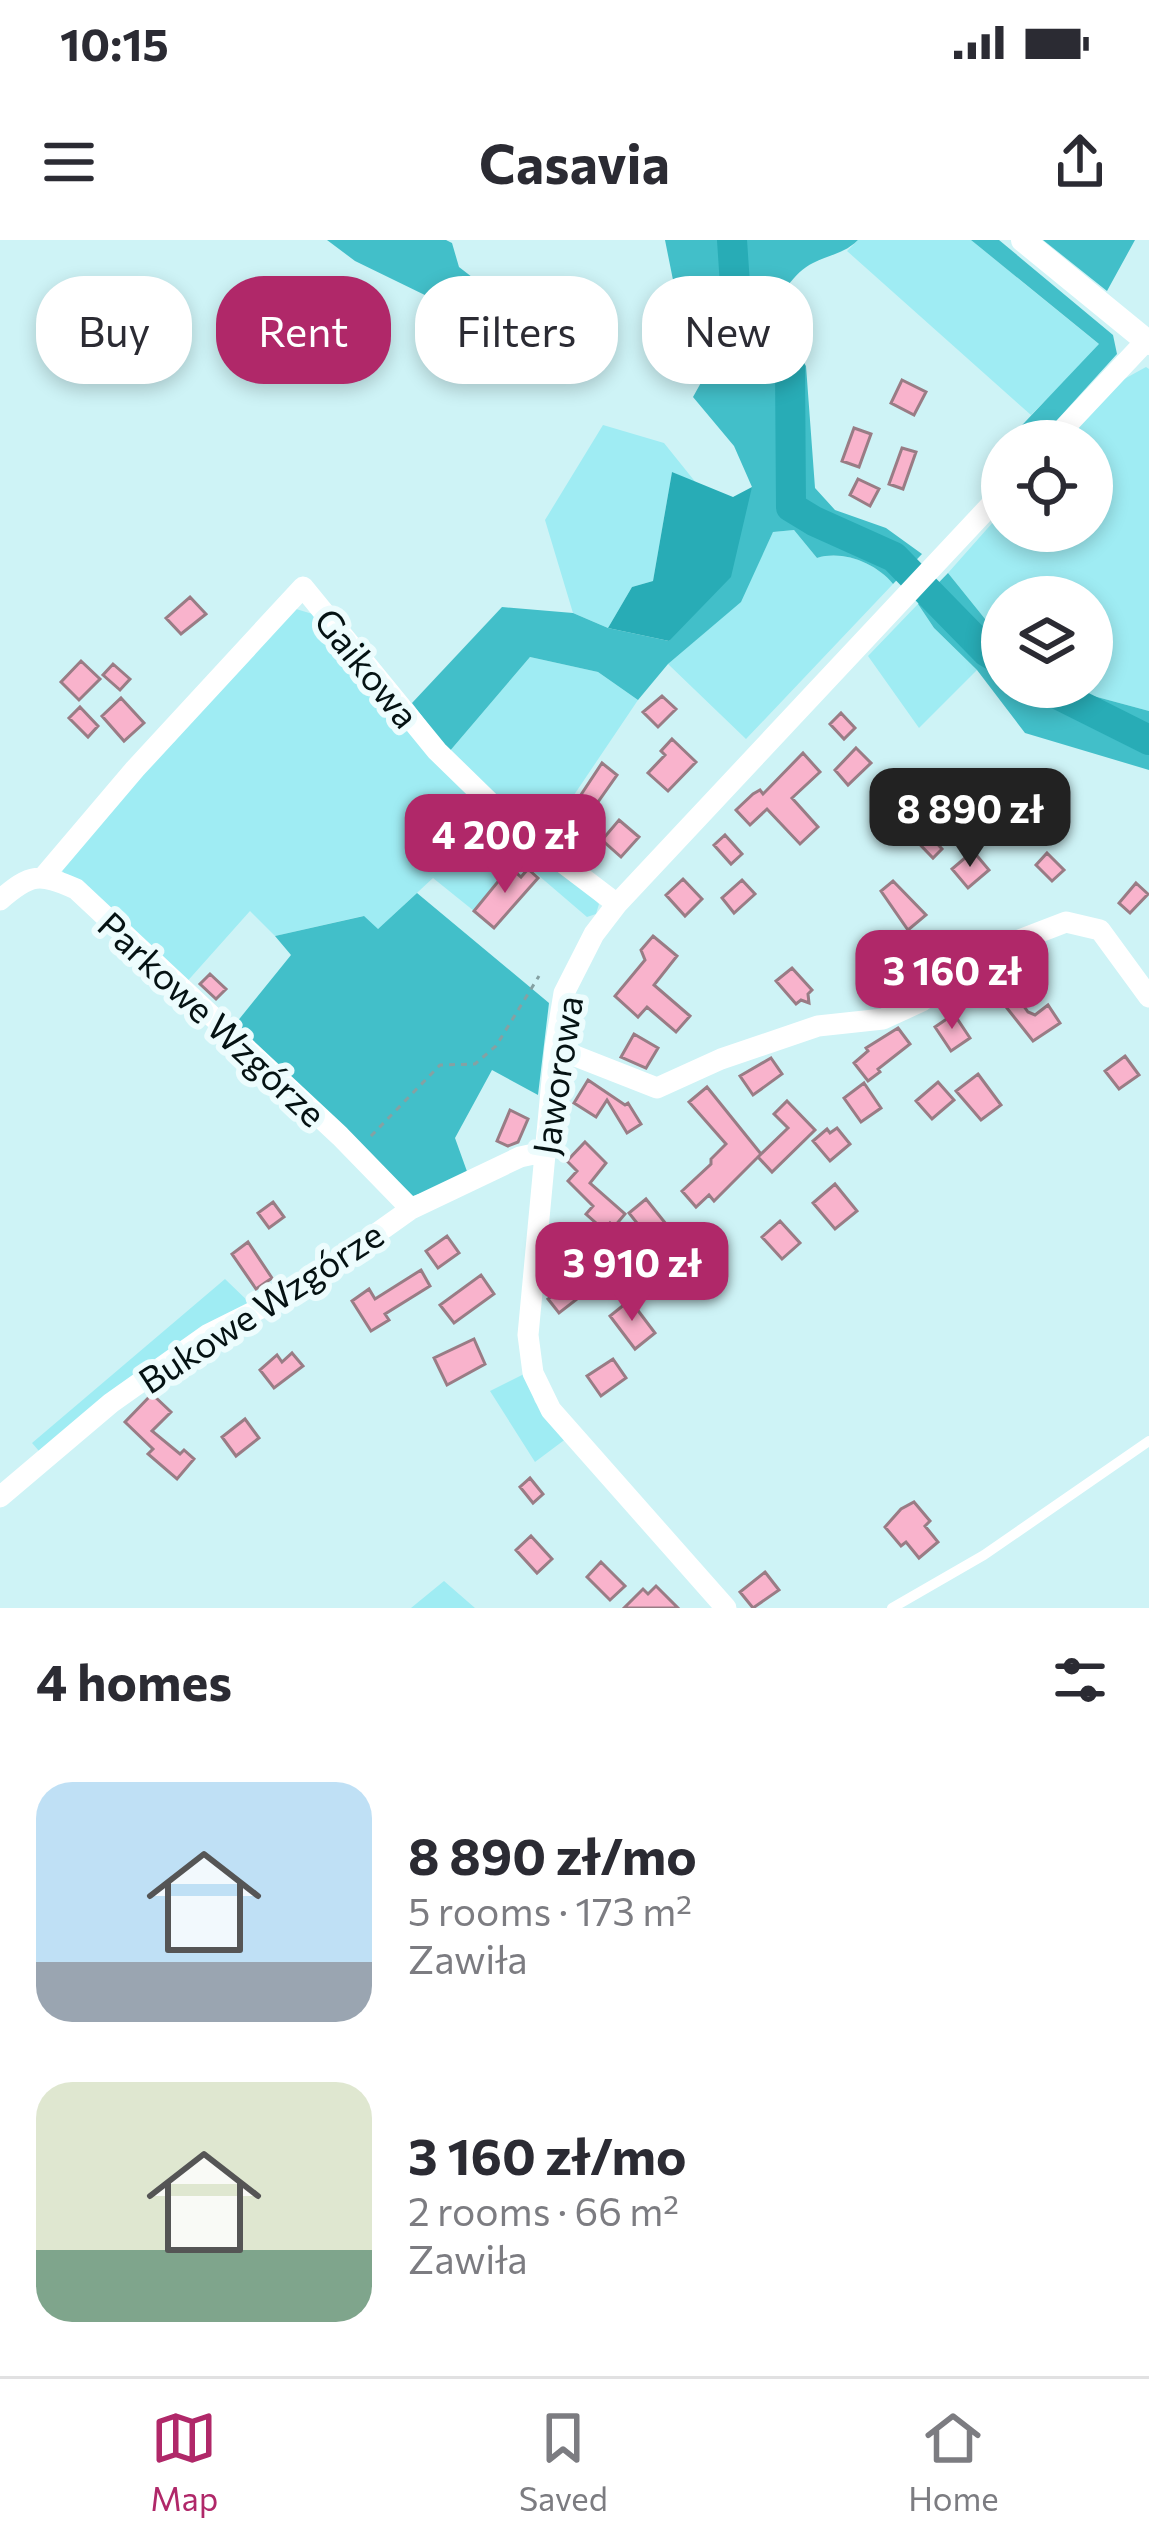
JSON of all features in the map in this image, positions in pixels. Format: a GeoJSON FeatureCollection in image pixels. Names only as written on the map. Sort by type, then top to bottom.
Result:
{"type":"FeatureCollection","features":[{"type":"Feature","properties":{"kind":"street"},"geometry":{"type":"LineString","coordinates":[[1023,240],[1148,342],[1072,420]]}},
{"type":"Feature","properties":{"kind":"street","name":"Jaworowa"},"geometry":{"type":"LineString","coordinates":[[726,1608],[551,1410],[533,1373],[528,1335],[543,1152],[564,993],[594,934],[617,904],[981,515]]}},
{"type":"Feature","properties":{"kind":"street","name":"Gaikowa"},"geometry":{"type":"LineString","coordinates":[[45,875],[135,769],[303,587],[436,752],[512,824],[617,904]]}},
{"type":"Feature","properties":{"kind":"street"},"geometry":{"type":"LineString","coordinates":[[0,900],[21,882],[45,875]]}},
{"type":"Feature","properties":{"kind":"street","name":"Parkowe Wzgórze"},"geometry":{"type":"LineString","coordinates":[[45,875],[76,889],[411,1209]]}},
{"type":"Feature","properties":{"kind":"street"},"geometry":{"type":"LineString","coordinates":[[555,1048],[657,1088],[721,1059],[818,1026],[883,1019],[922,1000],[983,954],[1066,922],[1100,930],[1149,997]]}},
{"type":"Feature","properties":{"kind":"street","name":"Bukowe Wzgórze"},"geometry":{"type":"LineString","coordinates":[[0,1497],[111,1403],[207,1335],[297,1290],[411,1209],[520,1156],[543,1152]]}},
{"type":"Feature","properties":{"kind":"lane"},"geometry":{"type":"LineString","coordinates":[[892,1608],[984,1555],[1149,1442]]}},
{"type":"Feature","properties":{"kind":"path"},"geometry":{"type":"LineString","coordinates":[[356,1152],[440,1065],[475,1064],[496,1046],[538,976]]}},
{"type":"Feature","properties":{"kind":"shaded area"},"geometry":{"type":"Polygon","coordinates":[[[327,240],[446,240],[452,243],[459,267],[471,276],[415,276],[415,290],[355,261],[327,240]]]}},
{"type":"Feature","properties":{"kind":"shaded area"},"geometry":{"type":"Polygon","coordinates":[[[665,240],[858,240],[796,276],[672,276],[665,240]]]}},
{"type":"Feature","properties":{"kind":"shaded area"},"geometry":{"type":"Polygon","coordinates":[[[858,240],[971,240],[1100,345],[1031,415],[847,251],[858,240]]]}},
{"type":"Feature","properties":{"kind":"shaded area"},"geometry":{"type":"Polygon","coordinates":[[[971,240],[999,240],[1113,335],[1117,354],[1057,420],[1027,420],[1099,344],[971,240]]]}},
{"type":"Feature","properties":{"kind":"shaded area"},"geometry":{"type":"Polygon","coordinates":[[[1043,240],[1135,240],[1107,291],[1043,240]]]}},
{"type":"Feature","properties":{"kind":"shaded area"},"geometry":{"type":"Polygon","coordinates":[[[1149,369],[1149,711],[1113,701],[1113,576],[981,576],[981,614],[948,573],[981,536],[981,552],[1113,552],[1113,420],[1084,420],[1117,383],[1149,369]]]}},
{"type":"Feature","properties":{"kind":"shaded area"},"geometry":{"type":"Polygon","coordinates":[[[700,384],[807,384],[815,488],[835,510],[886,528],[922,554],[893,584],[858,560],[817,558],[794,530],[773,532],[741,602],[668,664],[638,700],[598,672],[530,657],[449,752],[412,703],[502,607],[573,613],[608,628],[669,641],[752,487],[734,446],[693,397],[700,384]]]}},
{"type":"Feature","properties":{"kind":"shaded area"},"geometry":{"type":"Polygon","coordinates":[[[603,425],[664,443],[697,484],[672,472],[653,581],[632,587],[608,628],[573,613],[545,520],[603,425]]]}},
{"type":"Feature","properties":{"kind":"shaded area"},"geometry":{"type":"Polygon","coordinates":[[[672,472],[733,497],[752,487],[731,577],[669,641],[608,628],[632,587],[653,581],[672,472]]]}},
{"type":"Feature","properties":{"kind":"shaded area"},"geometry":{"type":"Polygon","coordinates":[[[794,530],[817,558],[858,560],[893,584],[746,739],[668,664],[740,602],[773,532],[794,530]]]}},
{"type":"Feature","properties":{"kind":"shaded area"},"geometry":{"type":"Polygon","coordinates":[[[948,573],[981,614],[981,675],[934,628],[918,604],[948,573]]]}},
{"type":"Feature","properties":{"kind":"shaded area"},"geometry":{"type":"Polygon","coordinates":[[[918,604],[934,628],[977,670],[919,728],[868,656],[918,604]]]}},
{"type":"Feature","properties":{"kind":"shaded area"},"geometry":{"type":"Polygon","coordinates":[[[296,609],[316,615],[599,904],[596,914],[587,917],[517,857],[474,911],[433,878],[377,930],[363,916],[275,936],[250,911],[184,985],[61,870],[151,760],[175,741],[296,609]]]}},
{"type":"Feature","properties":{"kind":"shaded area"},"geometry":{"type":"Polygon","coordinates":[[[530,657],[598,672],[638,700],[545,838],[486,790],[449,752],[530,657]]]}},
{"type":"Feature","properties":{"kind":"shaded area"},"geometry":{"type":"Polygon","coordinates":[[[1113,701],[1149,711],[1149,770],[1025,733],[1006,708],[1113,708],[1113,701]]]}},
{"type":"Feature","properties":{"kind":"shaded area"},"geometry":{"type":"Polygon","coordinates":[[[417,893],[549,1003],[538,1095],[492,1070],[455,1138],[469,1177],[413,1196],[232,1028],[291,955],[275,936],[364,916],[378,929],[417,893]]]}},
{"type":"Feature","properties":{"kind":"shaded area"},"geometry":{"type":"Polygon","coordinates":[[[225,1279],[252,1305],[131,1380],[39,1451],[32,1443],[225,1279]]]}},
{"type":"Feature","properties":{"kind":"shaded area"},"geometry":{"type":"Polygon","coordinates":[[[526,1373],[535,1402],[567,1438],[535,1462],[490,1391],[526,1373]]]}},
{"type":"Feature","properties":{"kind":"shaded area"},"geometry":{"type":"Polygon","coordinates":[[[444,1581],[475,1608],[411,1608],[444,1581]]]}},
{"type":"Feature","properties":{"kind":"building"},"geometry":{"type":"Polygon","coordinates":[[[902,380],[926,392],[914,415],[891,403],[902,380]]]}},
{"type":"Feature","properties":{"kind":"building"},"geometry":{"type":"Polygon","coordinates":[[[854,428],[871,434],[859,467],[842,461],[854,428]]]}},
{"type":"Feature","properties":{"kind":"building"},"geometry":{"type":"Polygon","coordinates":[[[902,448],[916,452],[903,489],[889,484],[902,448]]]}},
{"type":"Feature","properties":{"kind":"building"},"geometry":{"type":"Polygon","coordinates":[[[858,479],[879,489],[870,506],[850,495],[858,479]]]}},
{"type":"Feature","properties":{"kind":"building"},"geometry":{"type":"Polygon","coordinates":[[[190,597],[206,614],[181,634],[166,618],[190,597]]]}},
{"type":"Feature","properties":{"kind":"building"},"geometry":{"type":"Polygon","coordinates":[[[81,661],[100,679],[79,700],[61,682],[81,661]]]}},
{"type":"Feature","properties":{"kind":"building"},"geometry":{"type":"Polygon","coordinates":[[[113,664],[130,679],[120,690],[103,675],[113,664]]]}},
{"type":"Feature","properties":{"kind":"building"},"geometry":{"type":"Polygon","coordinates":[[[662,696],[676,709],[658,727],[643,712],[662,696]]]}},
{"type":"Feature","properties":{"kind":"building"},"geometry":{"type":"Polygon","coordinates":[[[121,698],[144,723],[124,741],[102,716],[121,698]]]}},
{"type":"Feature","properties":{"kind":"building"},"geometry":{"type":"Polygon","coordinates":[[[80,707],[98,726],[88,737],[69,718],[80,707]]]}},
{"type":"Feature","properties":{"kind":"building"},"geometry":{"type":"Polygon","coordinates":[[[841,713],[855,728],[844,739],[830,724],[841,713]]]}},
{"type":"Feature","properties":{"kind":"building"},"geometry":{"type":"Polygon","coordinates":[[[672,739],[696,762],[668,791],[648,773],[672,739]]]}},
{"type":"Feature","properties":{"kind":"building"},"geometry":{"type":"Polygon","coordinates":[[[856,748],[871,763],[848,785],[835,770],[856,748]]]}},
{"type":"Feature","properties":{"kind":"building"},"geometry":{"type":"Polygon","coordinates":[[[803,753],[820,772],[792,798],[818,827],[800,844],[767,809],[750,825],[736,810],[753,794],[760,790],[763,794],[803,753]]]}},
{"type":"Feature","properties":{"kind":"building"},"geometry":{"type":"Polygon","coordinates":[[[602,763],[617,775],[569,843],[555,834],[602,763]]]}},
{"type":"Feature","properties":{"kind":"building"},"geometry":{"type":"Polygon","coordinates":[[[922,775],[938,791],[912,819],[895,803],[922,775]]]}},
{"type":"Feature","properties":{"kind":"building"},"geometry":{"type":"Polygon","coordinates":[[[968,790],[993,813],[979,829],[954,806],[968,790]]]}},
{"type":"Feature","properties":{"kind":"building"},"geometry":{"type":"Polygon","coordinates":[[[914,818],[942,849],[933,858],[904,828],[914,818]]]}},
{"type":"Feature","properties":{"kind":"building"},"geometry":{"type":"Polygon","coordinates":[[[619,820],[639,837],[621,857],[602,840],[619,820]]]}},
{"type":"Feature","properties":{"kind":"building"},"geometry":{"type":"Polygon","coordinates":[[[725,835],[742,854],[731,864],[714,845],[725,835]]]}},
{"type":"Feature","properties":{"kind":"building"},"geometry":{"type":"Polygon","coordinates":[[[973,851],[989,870],[968,888],[952,869],[973,851]]]}},
{"type":"Feature","properties":{"kind":"building"},"geometry":{"type":"Polygon","coordinates":[[[1047,853],[1064,870],[1052,881],[1036,865],[1047,853]]]}},
{"type":"Feature","properties":{"kind":"building"},"geometry":{"type":"Polygon","coordinates":[[[510,867],[521,877],[528,869],[538,878],[494,928],[474,911],[510,867]]]}},
{"type":"Feature","properties":{"kind":"building"},"geometry":{"type":"Polygon","coordinates":[[[683,879],[702,899],[685,916],[666,895],[683,879]]]}},
{"type":"Feature","properties":{"kind":"building"},"geometry":{"type":"Polygon","coordinates":[[[742,880],[755,894],[734,913],[722,898],[742,880]]]}},
{"type":"Feature","properties":{"kind":"building"},"geometry":{"type":"Polygon","coordinates":[[[893,881],[926,915],[908,930],[881,891],[893,881]]]}},
{"type":"Feature","properties":{"kind":"building"},"geometry":{"type":"Polygon","coordinates":[[[1136,883],[1148,894],[1130,913],[1119,903],[1136,883]]]}},
{"type":"Feature","properties":{"kind":"building"},"geometry":{"type":"Polygon","coordinates":[[[653,936],[677,956],[654,985],[690,1016],[676,1032],[647,1007],[638,1017],[615,996],[645,960],[641,950],[653,936]]]}},
{"type":"Feature","properties":{"kind":"building"},"geometry":{"type":"Polygon","coordinates":[[[792,968],[812,990],[809,1003],[801,1000],[796,1004],[776,981],[792,968]]]}},
{"type":"Feature","properties":{"kind":"building"},"geometry":{"type":"Polygon","coordinates":[[[210,974],[226,989],[216,999],[200,984],[210,974]]]}},
{"type":"Feature","properties":{"kind":"building"},"geometry":{"type":"Polygon","coordinates":[[[1012,989],[1028,1012],[1035,1015],[1048,1005],[1060,1023],[1033,1041],[999,998],[1012,989]]]}},
{"type":"Feature","properties":{"kind":"building"},"geometry":{"type":"Polygon","coordinates":[[[954,1014],[970,1038],[951,1051],[935,1027],[954,1014]]]}},
{"type":"Feature","properties":{"kind":"building"},"geometry":{"type":"Polygon","coordinates":[[[898,1028],[910,1044],[868,1081],[854,1063],[866,1048],[898,1028]]]}},
{"type":"Feature","properties":{"kind":"building"},"geometry":{"type":"Polygon","coordinates":[[[634,1034],[658,1048],[646,1068],[621,1057],[634,1034]]]}},
{"type":"Feature","properties":{"kind":"building"},"geometry":{"type":"Polygon","coordinates":[[[1125,1056],[1139,1075],[1119,1089],[1105,1071],[1125,1056]]]}},
{"type":"Feature","properties":{"kind":"building"},"geometry":{"type":"Polygon","coordinates":[[[771,1058],[782,1074],[753,1095],[740,1076],[771,1058]]]}},
{"type":"Feature","properties":{"kind":"building"},"geometry":{"type":"Polygon","coordinates":[[[978,1074],[1001,1105],[981,1120],[956,1091],[978,1074]]]}},
{"type":"Feature","properties":{"kind":"building"},"geometry":{"type":"Polygon","coordinates":[[[588,1080],[628,1103],[641,1124],[627,1133],[607,1100],[596,1117],[574,1103],[588,1080]]]}},
{"type":"Feature","properties":{"kind":"building"},"geometry":{"type":"Polygon","coordinates":[[[938,1082],[954,1100],[932,1119],[916,1101],[938,1082]]]}},
{"type":"Feature","properties":{"kind":"building"},"geometry":{"type":"Polygon","coordinates":[[[864,1083],[881,1108],[861,1122],[844,1098],[864,1083]]]}},
{"type":"Feature","properties":{"kind":"building"},"geometry":{"type":"Polygon","coordinates":[[[707,1087],[761,1154],[714,1201],[709,1195],[696,1207],[682,1191],[726,1144],[689,1102],[707,1087]]]}},
{"type":"Feature","properties":{"kind":"building"},"geometry":{"type":"Polygon","coordinates":[[[787,1101],[815,1130],[772,1172],[758,1157],[788,1128],[774,1114],[787,1101]]]}},
{"type":"Feature","properties":{"kind":"building"},"geometry":{"type":"Polygon","coordinates":[[[510,1110],[528,1119],[518,1142],[508,1146],[497,1141],[510,1110]]]}},
{"type":"Feature","properties":{"kind":"building"},"geometry":{"type":"Polygon","coordinates":[[[837,1128],[850,1144],[830,1161],[813,1141],[827,1129],[830,1133],[837,1128]]]}},
{"type":"Feature","properties":{"kind":"building"},"geometry":{"type":"Polygon","coordinates":[[[585,1142],[606,1163],[590,1183],[625,1214],[614,1227],[610,1223],[604,1230],[586,1214],[593,1206],[568,1181],[577,1171],[567,1161],[585,1142]]]}},
{"type":"Feature","properties":{"kind":"building"},"geometry":{"type":"Polygon","coordinates":[[[835,1184],[857,1211],[835,1229],[813,1203],[835,1184]]]}},
{"type":"Feature","properties":{"kind":"building"},"geometry":{"type":"Polygon","coordinates":[[[646,1199],[666,1224],[648,1237],[629,1213],[646,1199]]]}},
{"type":"Feature","properties":{"kind":"building"},"geometry":{"type":"Polygon","coordinates":[[[273,1202],[284,1217],[269,1228],[258,1213],[273,1202]]]}},
{"type":"Feature","properties":{"kind":"building"},"geometry":{"type":"Polygon","coordinates":[[[780,1221],[800,1243],[782,1259],[762,1237],[780,1221]]]}},
{"type":"Feature","properties":{"kind":"building"},"geometry":{"type":"Polygon","coordinates":[[[447,1236],[459,1253],[438,1268],[426,1251],[447,1236]]]}},
{"type":"Feature","properties":{"kind":"building"},"geometry":{"type":"Polygon","coordinates":[[[248,1242],[272,1278],[256,1289],[232,1254],[248,1242]]]}},
{"type":"Feature","properties":{"kind":"building"},"geometry":{"type":"Polygon","coordinates":[[[664,1243],[674,1255],[659,1268],[648,1256],[664,1243]]]}},
{"type":"Feature","properties":{"kind":"building"},"geometry":{"type":"Polygon","coordinates":[[[421,1270],[430,1286],[385,1314],[389,1320],[371,1331],[352,1301],[369,1289],[375,1299],[421,1270]]]}},
{"type":"Feature","properties":{"kind":"building"},"geometry":{"type":"Polygon","coordinates":[[[481,1275],[494,1294],[454,1323],[440,1305],[481,1275]]]}},
{"type":"Feature","properties":{"kind":"building"},"geometry":{"type":"Polygon","coordinates":[[[580,1275],[590,1289],[559,1313],[548,1299],[580,1275]]]}},
{"type":"Feature","properties":{"kind":"building"},"geometry":{"type":"Polygon","coordinates":[[[630,1300],[655,1333],[635,1349],[610,1316],[630,1300]]]}},
{"type":"Feature","properties":{"kind":"building"},"geometry":{"type":"Polygon","coordinates":[[[474,1339],[485,1364],[447,1385],[434,1358],[474,1339]]]}},
{"type":"Feature","properties":{"kind":"building"},"geometry":{"type":"Polygon","coordinates":[[[292,1353],[303,1366],[274,1388],[260,1370],[277,1355],[282,1362],[292,1353]]]}},
{"type":"Feature","properties":{"kind":"building"},"geometry":{"type":"Polygon","coordinates":[[[613,1359],[626,1378],[601,1396],[587,1376],[613,1359]]]}},
{"type":"Feature","properties":{"kind":"building"},"geometry":{"type":"Polygon","coordinates":[[[152,1394],[171,1412],[152,1431],[180,1454],[184,1450],[194,1459],[177,1479],[148,1454],[153,1449],[125,1422],[152,1394]]]}},
{"type":"Feature","properties":{"kind":"building"},"geometry":{"type":"Polygon","coordinates":[[[245,1419],[259,1438],[236,1456],[222,1437],[245,1419]]]}},
{"type":"Feature","properties":{"kind":"building"},"geometry":{"type":"Polygon","coordinates":[[[530,1478],[543,1494],[533,1503],[520,1487],[530,1478]]]}},
{"type":"Feature","properties":{"kind":"building"},"geometry":{"type":"Polygon","coordinates":[[[914,1502],[930,1521],[925,1526],[938,1542],[919,1558],[885,1527],[914,1502]]]}},
{"type":"Feature","properties":{"kind":"building"},"geometry":{"type":"Polygon","coordinates":[[[531,1536],[552,1559],[537,1573],[516,1550],[531,1536]]]}},
{"type":"Feature","properties":{"kind":"building"},"geometry":{"type":"Polygon","coordinates":[[[601,1562],[625,1586],[610,1600],[587,1577],[601,1562]]]}},
{"type":"Feature","properties":{"kind":"building"},"geometry":{"type":"Polygon","coordinates":[[[765,1572],[779,1590],[753,1608],[740,1592],[765,1572]]]}},
{"type":"Feature","properties":{"kind":"building"},"geometry":{"type":"Polygon","coordinates":[[[656,1586],[678,1608],[624,1608],[643,1589],[648,1594],[656,1586]]]}},
{"type":"Feature","properties":{"kind":"waterway"},"geometry":{"type":"LineString","coordinates":[[732,240],[735,285],[790,368],[791,507],[894,557],[981,646]]}},
{"type":"Feature","properties":{"kind":"waterway"},"geometry":{"type":"LineString","coordinates":[[1085,708],[1149,740]]}}]}
